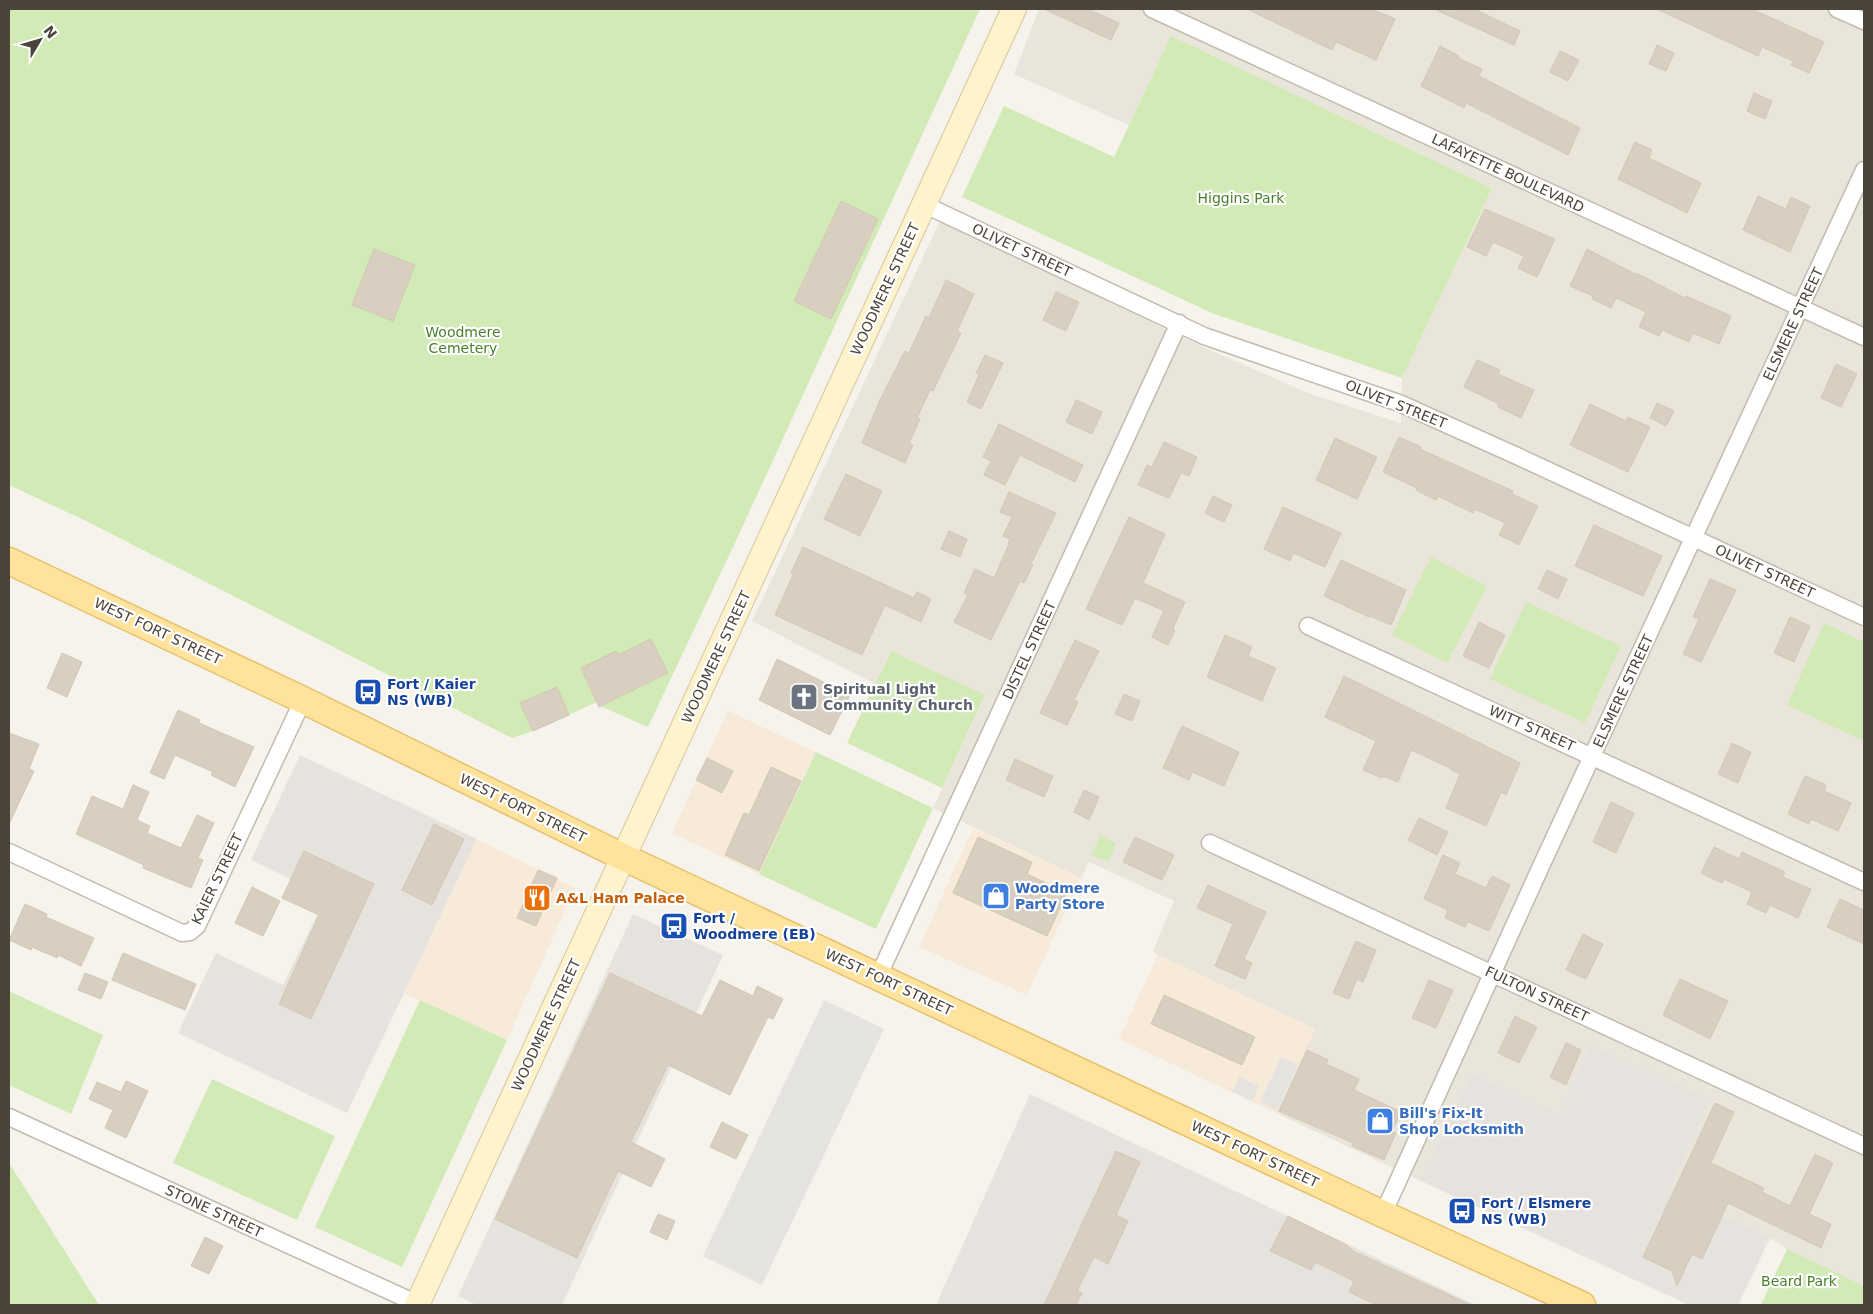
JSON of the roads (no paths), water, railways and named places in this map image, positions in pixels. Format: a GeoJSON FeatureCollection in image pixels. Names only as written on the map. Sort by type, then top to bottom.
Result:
{"type":"FeatureCollection","features":[{"type":"Feature","properties":{"kind":"main road","name":"WEST FORT STREET"},"geometry":{"type":"LineString","coordinates":[[9,560],[302,700],[623,857],[1383,1214],[1582,1305]]}},
{"type":"Feature","properties":{"kind":"street","name":"WOODMERE STREET"},"geometry":{"type":"LineString","coordinates":[[418,1305],[1014,9]]}},
{"type":"Feature","properties":{"kind":"street","name":"LAFAYETTE BOULEVARD"},"geometry":{"type":"LineString","coordinates":[[1152,9],[1864,336]]}},
{"type":"Feature","properties":{"kind":"street"},"geometry":{"type":"LineString","coordinates":[[1838,9],[1864,21]]}},
{"type":"Feature","properties":{"kind":"street","name":"ELSMERE STREET"},"geometry":{"type":"LineString","coordinates":[[1383,1214],[1864,170]]}},
{"type":"Feature","properties":{"kind":"street","name":"OLIVET STREET"},"geometry":{"type":"LineString","coordinates":[[924,204],[1204,336],[1399,403],[1864,617]]}},
{"type":"Feature","properties":{"kind":"street","name":"DISTEL STREET"},"geometry":{"type":"LineString","coordinates":[[878,977],[1179,323]]}},
{"type":"Feature","properties":{"kind":"street","name":"WITT STREET"},"geometry":{"type":"LineString","coordinates":[[1308,626],[1594,756],[1864,882]]}},
{"type":"Feature","properties":{"kind":"street","name":"KAIER STREET"},"geometry":{"type":"LineString","coordinates":[[9,852],[182,933],[190,932],[197,926],[302,700]]}},
{"type":"Feature","properties":{"kind":"street","name":"FULTON STREET"},"geometry":{"type":"LineString","coordinates":[[1210,843],[1864,1146]]}},
{"type":"Feature","properties":{"kind":"street","name":"STONE STREET"},"geometry":{"type":"LineString","coordinates":[[9,1117],[418,1305]]}},
{"type":"Feature","properties":{"kind":"place","name":"Fort / Kaier NS (WB)"},"geometry":{"type":"Point","coordinates":[368,692]}},
{"type":"Feature","properties":{"kind":"place","name":"Spiritual Light Community Church"},"geometry":{"type":"Point","coordinates":[804,697]}},
{"type":"Feature","properties":{"kind":"place","name":"Woodmere Party Store"},"geometry":{"type":"Point","coordinates":[996,896]}},
{"type":"Feature","properties":{"kind":"place","name":"A&L Ham Palace"},"geometry":{"type":"Point","coordinates":[537,898]}},
{"type":"Feature","properties":{"kind":"place","name":"Fort / Woodmere (EB)"},"geometry":{"type":"Point","coordinates":[674,926]}},
{"type":"Feature","properties":{"kind":"place","name":"Bill's Fix-It Shop Locksmith"},"geometry":{"type":"Point","coordinates":[1380,1121]}},
{"type":"Feature","properties":{"kind":"place","name":"Fort / Elsmere NS (WB)"},"geometry":{"type":"Point","coordinates":[1462,1211]}},
{"type":"Feature","properties":{"kind":"park label","name":"Higgins Park"},"geometry":{"type":"Point","coordinates":[1241,198]}},
{"type":"Feature","properties":{"kind":"park label","name":"Woodmere Cemetery"},"geometry":{"type":"Point","coordinates":[463,340]}},
{"type":"Feature","properties":{"kind":"park label","name":"Beard Park"},"geometry":{"type":"Point","coordinates":[1799,1281]}}]}
